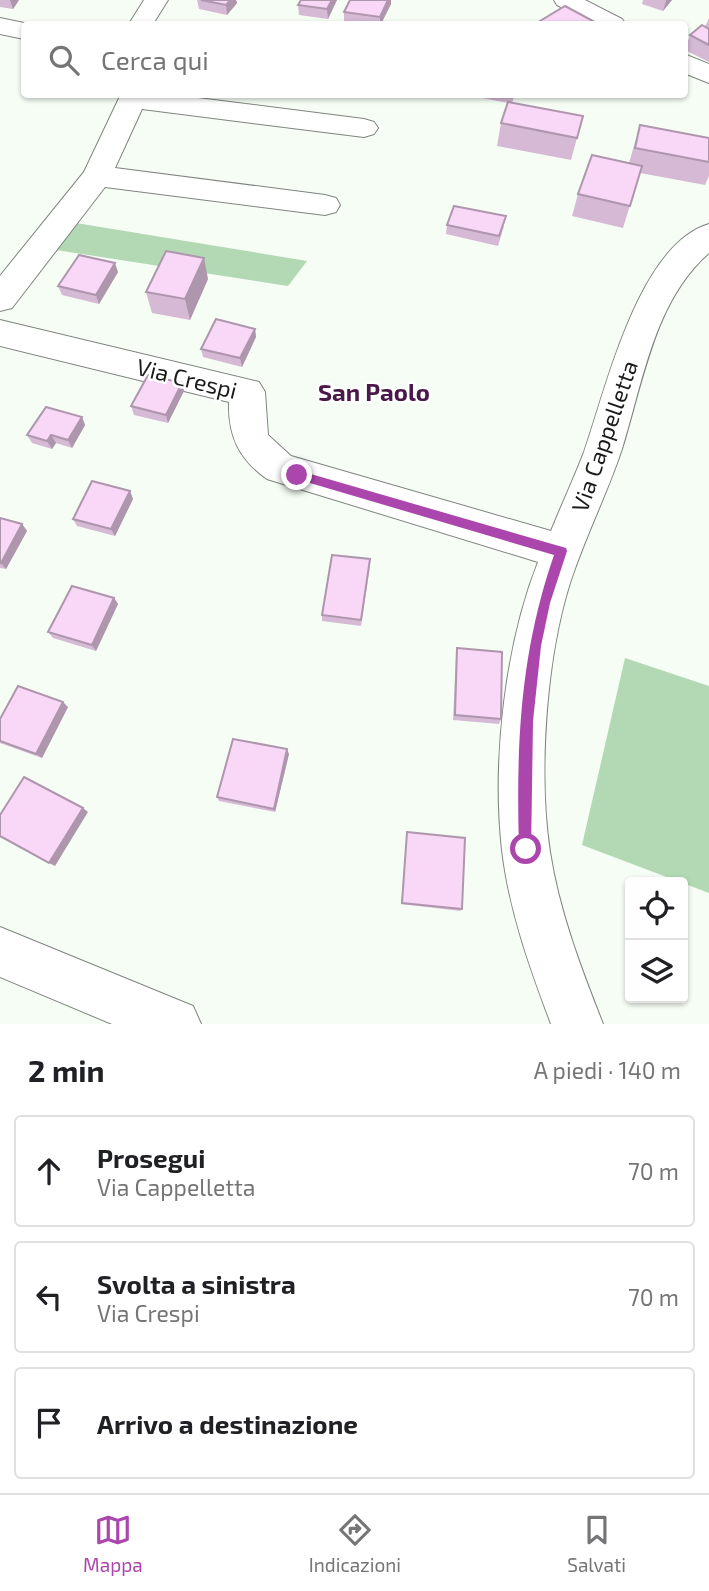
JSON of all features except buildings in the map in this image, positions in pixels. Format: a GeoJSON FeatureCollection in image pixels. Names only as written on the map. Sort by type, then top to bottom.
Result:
{"type":"FeatureCollection","features":[{"type":"Feature","properties":{"kind":"street"},"geometry":{"type":"LineString","coordinates":[[143,21],[156,0]]}},
{"type":"Feature","properties":{"kind":"street"},"geometry":{"type":"LineString","coordinates":[[566,0],[607,21]]}},
{"type":"Feature","properties":{"kind":"street"},"geometry":{"type":"LineString","coordinates":[[0,26],[21,30]]}},
{"type":"Feature","properties":{"kind":"street"},"geometry":{"type":"LineString","coordinates":[[688,64],[709,75]]}},
{"type":"Feature","properties":{"kind":"street"},"geometry":{"type":"LineString","coordinates":[[0,299],[97,176],[134,98]]}},
{"type":"Feature","properties":{"kind":"street"},"geometry":{"type":"LineString","coordinates":[[141,98],[364,128]]}},
{"type":"Feature","properties":{"kind":"street"},"geometry":{"type":"LineString","coordinates":[[97,176],[325,205]]}},
{"type":"Feature","properties":{"kind":"street","name":"Via Cappelletta"},"geometry":{"type":"LineString","coordinates":[[577,1024],[546,937],[531,876],[526,836],[527,721],[535,646],[544,603],[561,551],[603,452],[627,368],[646,320],[672,271],[709,235]]}},
{"type":"Feature","properties":{"kind":"street","name":"Via Crespi"},"geometry":{"type":"LineString","coordinates":[[0,333],[247,392],[245,424],[251,442],[263,457],[280,468],[561,551]]}},
{"type":"Feature","properties":{"kind":"street"},"geometry":{"type":"LineString","coordinates":[[0,952],[175,1024]]}},
{"type":"Feature","properties":{"kind":"green space"},"geometry":{"type":"Polygon","coordinates":[[[76,223],[307,261],[288,286],[56,250],[76,223]]]}},
{"type":"Feature","properties":{"kind":"green space"},"geometry":{"type":"Polygon","coordinates":[[[625,658],[709,686],[709,893],[688,885],[688,877],[667,877],[582,845],[625,658]]]}},
{"type":"Feature","properties":{"kind":"district","name":"San Paolo"},"geometry":{"type":"Point","coordinates":[374,391]}},
{"type":"Feature","properties":{"kind":"route"},"geometry":{"type":"LineString","coordinates":[[297,475],[561,551],[544,603],[535,646],[524,785],[526,849]]}}]}
